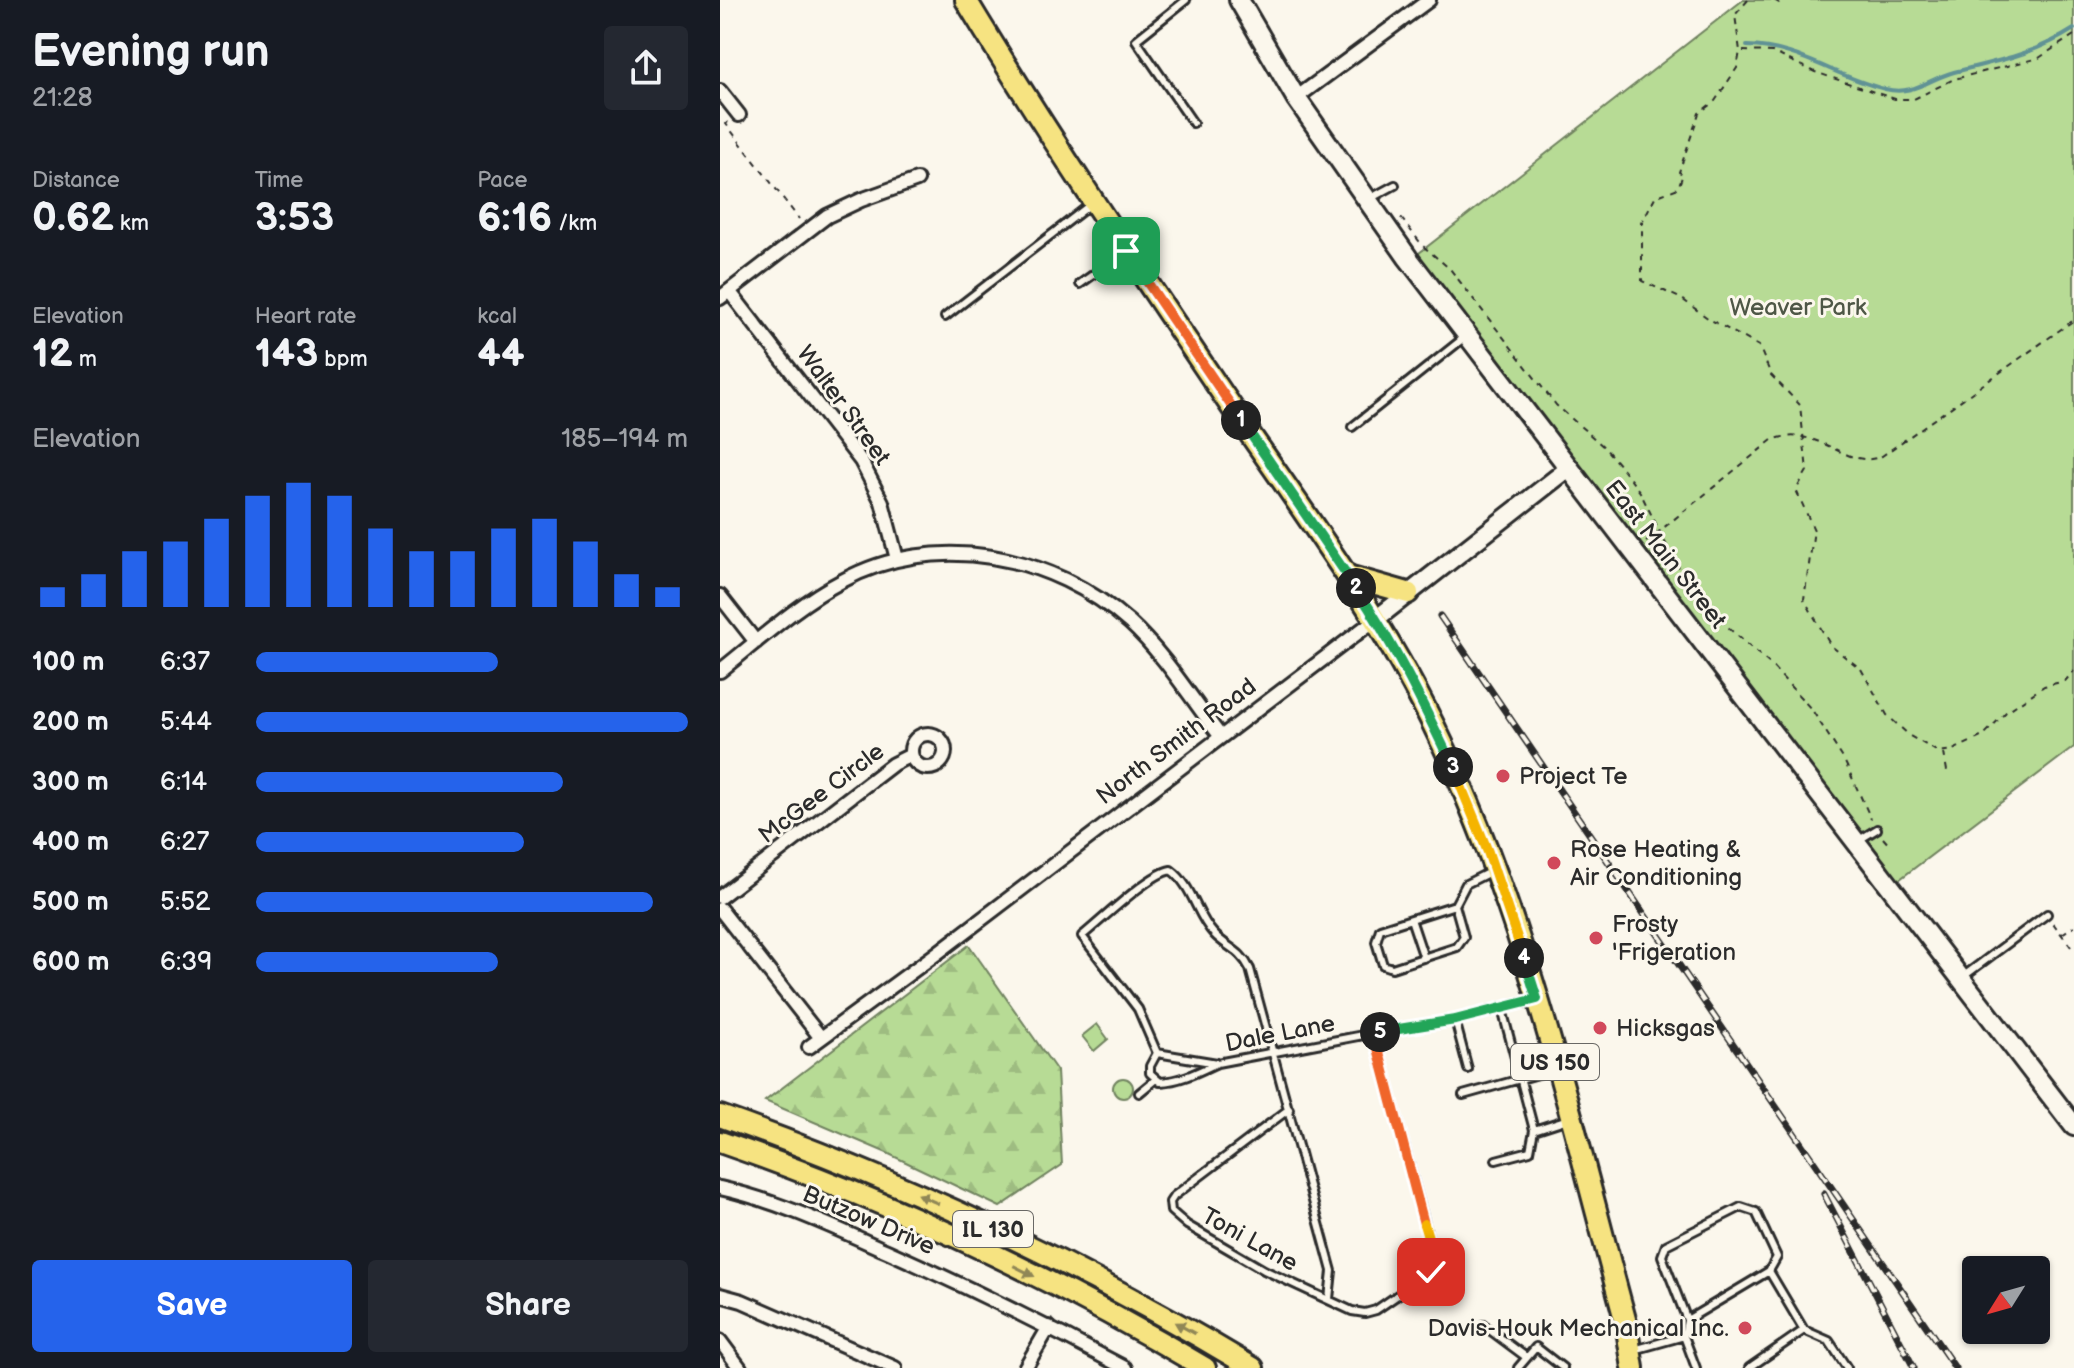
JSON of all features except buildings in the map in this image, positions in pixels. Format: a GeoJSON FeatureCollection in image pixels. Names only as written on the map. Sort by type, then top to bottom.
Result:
{"type":"FeatureCollection","features":[{"type":"Feature","properties":{"kind":"main road","name":"US 150"},"geometry":{"type":"LineString","coordinates":[[966,0],[1093,202],[1376,619],[1433,724],[1494,869],[1537,999],[1626,1323],[1632,1360]]}},
{"type":"Feature","properties":{"kind":"main road","name":"East Main Street"},"geometry":{"type":"LineString","coordinates":[[1239,0],[1296,98],[1367,200],[2074,1126]]}},
{"type":"Feature","properties":{"kind":"main road"},"geometry":{"type":"LineString","coordinates":[[1348,576],[1408,593]]}},
{"type":"Feature","properties":{"kind":"main road","name":"IL 130"},"geometry":{"type":"LineString","coordinates":[[720,1116],[863,1171],[1036,1249],[1253,1368]]}},
{"type":"Feature","properties":{"kind":"main road","name":"IL 130"},"geometry":{"type":"LineString","coordinates":[[720,1142],[879,1204],[984,1251],[1086,1302],[1205,1368]]}},
{"type":"Feature","properties":{"kind":"street"},"geometry":{"type":"LineString","coordinates":[[1296,98],[1429,0]]}},
{"type":"Feature","properties":{"kind":"street"},"geometry":{"type":"LineString","coordinates":[[720,91],[736,117]]}},
{"type":"Feature","properties":{"kind":"street"},"geometry":{"type":"LineString","coordinates":[[725,294],[827,216],[917,180]]}},
{"type":"Feature","properties":{"kind":"street","name":"Walter Street"},"geometry":{"type":"LineString","coordinates":[[725,294],[861,461],[882,502],[897,559]]}},
{"type":"Feature","properties":{"kind":"street","name":"North Smith Road"},"geometry":{"type":"LineString","coordinates":[[809,1047],[1376,619],[1569,468]]}},
{"type":"Feature","properties":{"kind":"street"},"geometry":{"type":"LineString","coordinates":[[720,671],[843,580],[897,559],[937,553],[967,553],[1027,565],[1088,592],[1114,610],[1147,642],[1221,737]]}},
{"type":"Feature","properties":{"kind":"street"},"geometry":{"type":"LineString","coordinates":[[720,596],[756,642]]}},
{"type":"Feature","properties":{"kind":"street","name":"McGee Circle"},"geometry":{"type":"LineString","coordinates":[[720,897],[893,764],[911,755]]}},
{"type":"Feature","properties":{"kind":"street"},"geometry":{"type":"LineString","coordinates":[[720,909],[821,1038]]}},
{"type":"Feature","properties":{"kind":"street","name":"Butzow Drive"},"geometry":{"type":"LineString","coordinates":[[720,1188],[770,1202],[822,1222],[970,1288],[1125,1368]]}},
{"type":"Feature","properties":{"kind":"street"},"geometry":{"type":"LineString","coordinates":[[720,1295],[742,1301],[895,1368]]}},
{"type":"Feature","properties":{"kind":"street"},"geometry":{"type":"LineString","coordinates":[[1025,1368],[1049,1327]]}},
{"type":"Feature","properties":{"kind":"street"},"geometry":{"type":"LineString","coordinates":[[720,1341],[740,1368]]}},
{"type":"Feature","properties":{"kind":"lane"},"geometry":{"type":"LineString","coordinates":[[1186,0],[1136,40],[1193,123]]}},
{"type":"Feature","properties":{"kind":"lane"},"geometry":{"type":"LineString","coordinates":[[1367,200],[1395,185]]}},
{"type":"Feature","properties":{"kind":"lane"},"geometry":{"type":"LineString","coordinates":[[945,317],[1093,202]]}},
{"type":"Feature","properties":{"kind":"lane"},"geometry":{"type":"LineString","coordinates":[[1080,284],[1126,251]]}},
{"type":"Feature","properties":{"kind":"lane"},"geometry":{"type":"LineString","coordinates":[[1352,427],[1468,335]]}},
{"type":"Feature","properties":{"kind":"lane"},"geometry":{"type":"LineString","coordinates":[[1857,841],[1877,829]]}},
{"type":"Feature","properties":{"kind":"lane"},"geometry":{"type":"LineString","coordinates":[[1455,905],[1380,929],[1376,942],[1383,965],[1392,968],[1457,947],[1464,937],[1455,905],[1466,884],[1494,869]]}},
{"type":"Feature","properties":{"kind":"lane","name":"Toni Lane"},"geometry":{"type":"LineString","coordinates":[[1157,1053],[1138,1009],[1082,936],[1150,881],[1171,870],[1195,899],[1215,936],[1243,956],[1250,969],[1332,1271],[1329,1299]]}},
{"type":"Feature","properties":{"kind":"lane"},"geometry":{"type":"LineString","coordinates":[[1961,978],[2047,914]]}},
{"type":"Feature","properties":{"kind":"lane"},"geometry":{"type":"LineString","coordinates":[[1411,919],[1424,958]]}},
{"type":"Feature","properties":{"kind":"lane","name":"Dale Lane"},"geometry":{"type":"LineString","coordinates":[[1156,1079],[1160,1082],[1171,1081],[1194,1075],[1217,1063],[1455,1020],[1537,999]]}},
{"type":"Feature","properties":{"kind":"lane"},"geometry":{"type":"LineString","coordinates":[[1496,1160],[1530,1151],[1534,1130],[1502,1009]]}},
{"type":"Feature","properties":{"kind":"lane"},"geometry":{"type":"LineString","coordinates":[[1455,1020],[1468,1069]]}},
{"type":"Feature","properties":{"kind":"lane","name":"Toni Lane"},"geometry":{"type":"LineString","coordinates":[[1289,1109],[1174,1196],[1170,1202],[1171,1211],[1187,1225],[1264,1270],[1352,1311],[1365,1313],[1376,1310],[1431,1272],[1435,1265],[1374,1033]]}},
{"type":"Feature","properties":{"kind":"lane"},"geometry":{"type":"LineString","coordinates":[[1139,1093],[1156,1079],[1150,1073],[1150,1066],[1157,1053]]}},
{"type":"Feature","properties":{"kind":"lane","name":"Dale Lane"},"geometry":{"type":"LineString","coordinates":[[1157,1053],[1217,1063]]}},
{"type":"Feature","properties":{"kind":"lane"},"geometry":{"type":"LineString","coordinates":[[1463,1095],[1557,1069]]}},
{"type":"Feature","properties":{"kind":"lane"},"geometry":{"type":"LineString","coordinates":[[1534,1130],[1571,1118]]}},
{"type":"Feature","properties":{"kind":"lane"},"geometry":{"type":"LineString","coordinates":[[1687,1320],[1769,1271],[1777,1257],[1756,1212],[1741,1207],[1666,1245],[1662,1256],[1687,1320],[1684,1336],[1696,1368]]}},
{"type":"Feature","properties":{"kind":"lane"},"geometry":{"type":"LineString","coordinates":[[1769,1271],[1804,1330],[1829,1341],[1847,1368]]}},
{"type":"Feature","properties":{"kind":"lane"},"geometry":{"type":"LineString","coordinates":[[1483,1325],[1526,1357]]}},
{"type":"Feature","properties":{"kind":"lane"},"geometry":{"type":"LineString","coordinates":[[1749,1368],[1804,1330]]}},
{"type":"Feature","properties":{"kind":"lane"},"geometry":{"type":"LineString","coordinates":[[1632,1360],[1684,1336]]}},
{"type":"Feature","properties":{"kind":"lane"},"geometry":{"type":"LineString","coordinates":[[1518,1368],[1536,1347],[1563,1368]]}},
{"type":"Feature","properties":{"kind":"path"},"geometry":{"type":"LineString","coordinates":[[1748,0],[1735,15],[1740,51],[1737,68],[1715,101],[1699,113],[1679,172],[1683,174],[1678,188],[1655,197],[1642,222],[1642,281],[1682,299],[1709,319],[1759,346],[1771,375],[1800,405],[1807,471],[1796,490],[1814,530],[1804,599],[1831,646],[1861,669],[1887,715],[1910,736],[1938,752],[1953,750],[1983,736],[2006,712],[2044,686],[2065,681],[2074,671]]}},
{"type":"Feature","properties":{"kind":"path"},"geometry":{"type":"LineString","coordinates":[[1774,0],[1779,3],[1785,0]]}},
{"type":"Feature","properties":{"kind":"path"},"geometry":{"type":"LineString","coordinates":[[1740,51],[1772,52],[1815,72],[1895,99],[1914,99],[1954,79],[2039,58],[2074,35]]}},
{"type":"Feature","properties":{"kind":"path"},"geometry":{"type":"LineString","coordinates":[[736,117],[726,124],[799,219]]}},
{"type":"Feature","properties":{"kind":"path"},"geometry":{"type":"LineString","coordinates":[[1398,214],[1423,246],[1450,269],[1556,405],[1604,447],[1621,467],[1640,492],[1675,562],[1703,601],[1770,664],[1812,710],[1844,760],[1877,829],[1890,846]]}},
{"type":"Feature","properties":{"kind":"path"},"geometry":{"type":"LineString","coordinates":[[1634,552],[1772,440],[1788,434],[1815,439],[1859,460],[1871,461],[2074,320]]}},
{"type":"Feature","properties":{"kind":"path"},"geometry":{"type":"LineString","coordinates":[[1943,751],[1947,771]]}},
{"type":"Feature","properties":{"kind":"path"},"geometry":{"type":"LineString","coordinates":[[2047,914],[2074,951]]}},
{"type":"Feature","properties":{"kind":"path"},"geometry":{"type":"LineString","coordinates":[[2062,935],[2074,926]]}},
{"type":"Feature","properties":{"kind":"green space","name":"Weaver Park"},"geometry":{"type":"Polygon","coordinates":[[[1743,0],[2074,0],[2074,747],[1892,885],[1414,257],[1743,0]]]}},
{"type":"Feature","properties":{"kind":"green space"},"geometry":{"type":"Polygon","coordinates":[[[969,945],[1057,1071],[1062,1165],[1000,1207],[887,1153],[765,1101],[969,945]]]}},
{"type":"Feature","properties":{"kind":"green space"},"geometry":{"type":"Polygon","coordinates":[[[1097,1024],[1108,1039],[1094,1051],[1082,1036],[1097,1024]]]}},
{"type":"Feature","properties":{"kind":"green space"},"geometry":{"type":"Polygon","coordinates":[[[1123,1078],[1130,1081],[1133,1088],[1130,1095],[1123,1098],[1116,1095],[1113,1088],[1116,1081],[1123,1078]]]}},
{"type":"Feature","properties":{"kind":"waterway"},"geometry":{"type":"LineString","coordinates":[[1747,46],[1783,51],[1867,84],[1895,91],[1921,86],[1954,72],[2030,51],[2074,29]]}},
{"type":"Feature","properties":{"kind":"railway"},"geometry":{"type":"LineString","coordinates":[[1440,616],[1955,1368]]}},
{"type":"Feature","properties":{"kind":"railway"},"geometry":{"type":"LineString","coordinates":[[1824,1194],[1914,1368]]}},
{"type":"Feature","properties":{"kind":"place","name":"Project Te"},"geometry":{"type":"Point","coordinates":[1503,776]}},
{"type":"Feature","properties":{"kind":"place","name":"Rose Heating & Air Conditioning"},"geometry":{"type":"Point","coordinates":[1554,863]}},
{"type":"Feature","properties":{"kind":"place","name":"Frosty 'Frigeration"},"geometry":{"type":"Point","coordinates":[1596,938]}},
{"type":"Feature","properties":{"kind":"place","name":"Hicksgas"},"geometry":{"type":"Point","coordinates":[1600,1028]}},
{"type":"Feature","properties":{"kind":"place","name":"Davis-Houk Mechanical Inc."},"geometry":{"type":"Point","coordinates":[1745,1328]}},
{"type":"Feature","properties":{"kind":"route"},"geometry":{"type":"LineString","coordinates":[[1126,251],[1376,619],[1424,706],[1488,852],[1537,999],[1455,1020],[1374,1033],[1435,1261],[1431,1272]]}}]}
